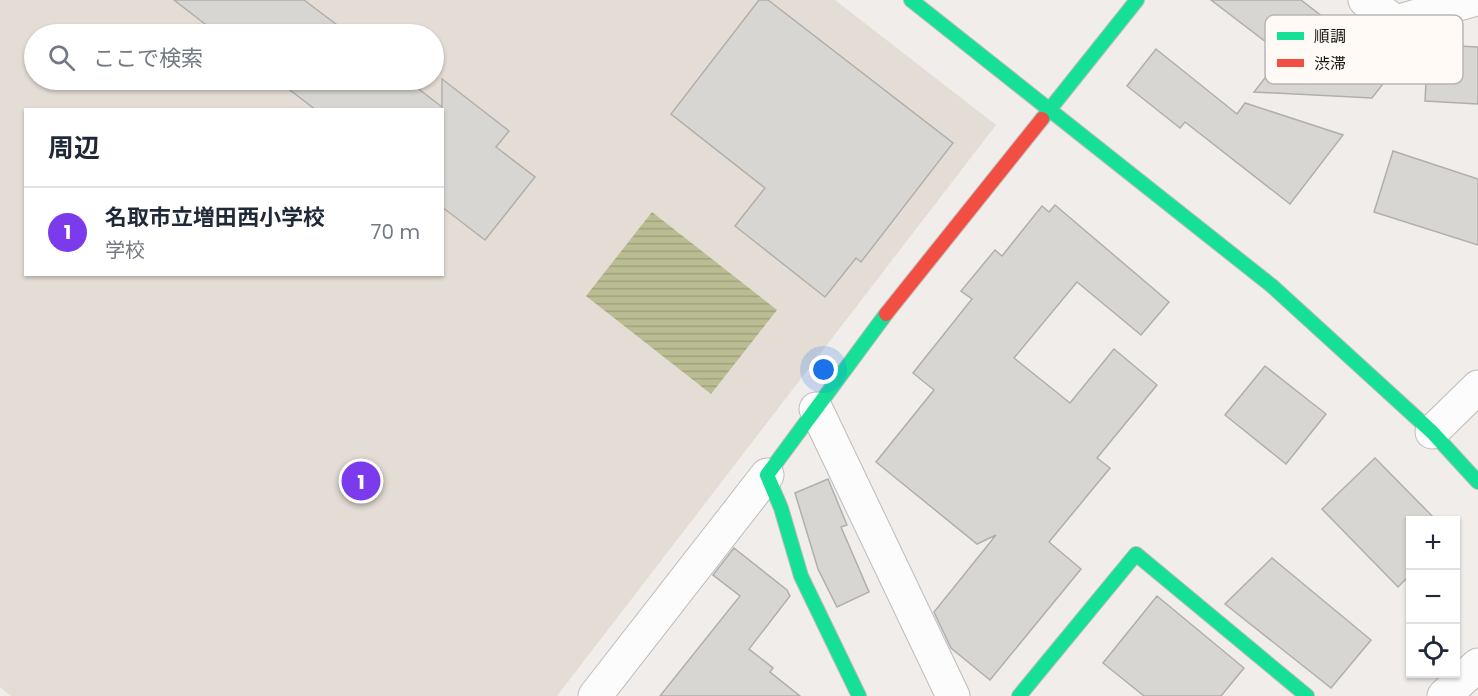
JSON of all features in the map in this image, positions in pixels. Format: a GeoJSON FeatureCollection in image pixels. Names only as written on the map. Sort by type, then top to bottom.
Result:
{"type":"FeatureCollection","features":[{"type":"Feature","properties":{"kind":"street"},"geometry":{"type":"LineString","coordinates":[[911,0],[1272,286],[1432,432],[1478,482]]}},
{"type":"Feature","properties":{"kind":"street"},"geometry":{"type":"LineString","coordinates":[[595,696],[767,476],[877,325],[1137,0]]}},
{"type":"Feature","properties":{"kind":"street"},"geometry":{"type":"LineString","coordinates":[[1365,0],[1386,15]]}},
{"type":"Feature","properties":{"kind":"street"},"geometry":{"type":"LineString","coordinates":[[1420,15],[1473,0]]}},
{"type":"Feature","properties":{"kind":"street"},"geometry":{"type":"LineString","coordinates":[[1432,432],[1478,387]]}},
{"type":"Feature","properties":{"kind":"street"},"geometry":{"type":"LineString","coordinates":[[816,408],[953,696]]}},
{"type":"Feature","properties":{"kind":"street"},"geometry":{"type":"LineString","coordinates":[[767,476],[781,508],[801,576],[859,696]]}},
{"type":"Feature","properties":{"kind":"street"},"geometry":{"type":"LineString","coordinates":[[1019,696],[1136,554],[1307,696]]}},
{"type":"Feature","properties":{"kind":"street"},"geometry":{"type":"LineString","coordinates":[[1444,696],[1478,665]]}},
{"type":"Feature","properties":{"kind":"shaded area"},"geometry":{"type":"Polygon","coordinates":[[[0,0],[835,0],[996,125],[557,696],[11,696],[0,687],[0,0]]]}},
{"type":"Feature","properties":{"kind":"shaded area"},"geometry":{"type":"Polygon","coordinates":[[[652,212],[777,310],[711,394],[586,296],[652,212]]]}},
{"type":"Feature","properties":{"kind":"building"},"geometry":{"type":"Polygon","coordinates":[[[174,0],[304,0],[336,24],[205,24],[174,0]]]}},
{"type":"Feature","properties":{"kind":"building"},"geometry":{"type":"Polygon","coordinates":[[[759,0],[768,0],[953,143],[861,262],[856,258],[825,297],[735,226],[765,188],[671,114],[759,0]]]}},
{"type":"Feature","properties":{"kind":"building"},"geometry":{"type":"Polygon","coordinates":[[[1211,0],[1301,0],[1320,15],[1265,15],[1265,41],[1211,0]]]}},
{"type":"Feature","properties":{"kind":"building"},"geometry":{"type":"Polygon","coordinates":[[[1463,46],[1478,47],[1478,104],[1425,101],[1426,84],[1463,84],[1463,46]]]}},
{"type":"Feature","properties":{"kind":"building"},"geometry":{"type":"Polygon","coordinates":[[[1156,49],[1237,114],[1245,103],[1343,135],[1290,204],[1185,122],[1180,128],[1127,86],[1156,49]]]}},
{"type":"Feature","properties":{"kind":"building"},"geometry":{"type":"Polygon","coordinates":[[[1265,78],[1265,84],[1383,84],[1372,98],[1254,92],[1265,78]]]}},
{"type":"Feature","properties":{"kind":"building"},"geometry":{"type":"Polygon","coordinates":[[[444,81],[509,131],[496,147],[535,177],[485,240],[444,209],[444,108],[313,108],[290,90],[420,90],[442,107],[444,81]]]}},
{"type":"Feature","properties":{"kind":"building"},"geometry":{"type":"Polygon","coordinates":[[[1393,151],[1478,179],[1478,245],[1374,212],[1393,151]]]}},
{"type":"Feature","properties":{"kind":"building"},"geometry":{"type":"Polygon","coordinates":[[[1055,205],[1169,302],[1141,335],[1077,282],[1014,358],[1070,403],[1114,349],[1157,385],[1097,458],[1110,468],[1049,542],[1081,569],[990,680],[951,648],[934,612],[996,535],[977,544],[876,462],[934,390],[913,373],[972,299],[961,291],[995,250],[1002,256],[1042,206],[1049,212],[1055,205]]]}},
{"type":"Feature","properties":{"kind":"building"},"geometry":{"type":"Polygon","coordinates":[[[1265,366],[1326,414],[1286,464],[1225,415],[1265,366]]]}},
{"type":"Feature","properties":{"kind":"building"},"geometry":{"type":"Polygon","coordinates":[[[1375,458],[1432,516],[1406,516],[1406,579],[1398,587],[1322,509],[1375,458]]]}},
{"type":"Feature","properties":{"kind":"building"},"geometry":{"type":"Polygon","coordinates":[[[828,479],[847,525],[841,527],[869,592],[837,607],[818,569],[795,493],[828,479]]]}},
{"type":"Feature","properties":{"kind":"building"},"geometry":{"type":"Polygon","coordinates":[[[734,548],[787,590],[790,596],[749,649],[773,668],[770,672],[800,696],[660,696],[740,596],[713,575],[734,548]]]}},
{"type":"Feature","properties":{"kind":"building"},"geometry":{"type":"Polygon","coordinates":[[[1272,558],[1371,640],[1331,688],[1225,604],[1272,558]]]}},
{"type":"Feature","properties":{"kind":"building"},"geometry":{"type":"Polygon","coordinates":[[[1157,596],[1244,668],[1221,696],[1144,696],[1103,663],[1157,596]]]}},
{"type":"Feature","properties":{"kind":"traffic: fast"},"geometry":{"type":"LineString","coordinates":[[911,0],[1272,286],[1432,432],[1478,482]]}},
{"type":"Feature","properties":{"kind":"traffic: fast"},"geometry":{"type":"LineString","coordinates":[[1042,119],[1137,0]]}},
{"type":"Feature","properties":{"kind":"traffic: fast"},"geometry":{"type":"LineString","coordinates":[[859,696],[801,576],[781,508],[767,475],[886,314]]}},
{"type":"Feature","properties":{"kind":"traffic: fast"},"geometry":{"type":"LineString","coordinates":[[1019,696],[1136,554],[1307,696]]}},
{"type":"Feature","properties":{"kind":"traffic: jam"},"geometry":{"type":"LineString","coordinates":[[886,314],[1042,119]]}},
{"type":"Feature","properties":{"kind":"place","name":"名取市立増田西小学校"},"geometry":{"type":"Point","coordinates":[361,481]}}]}
